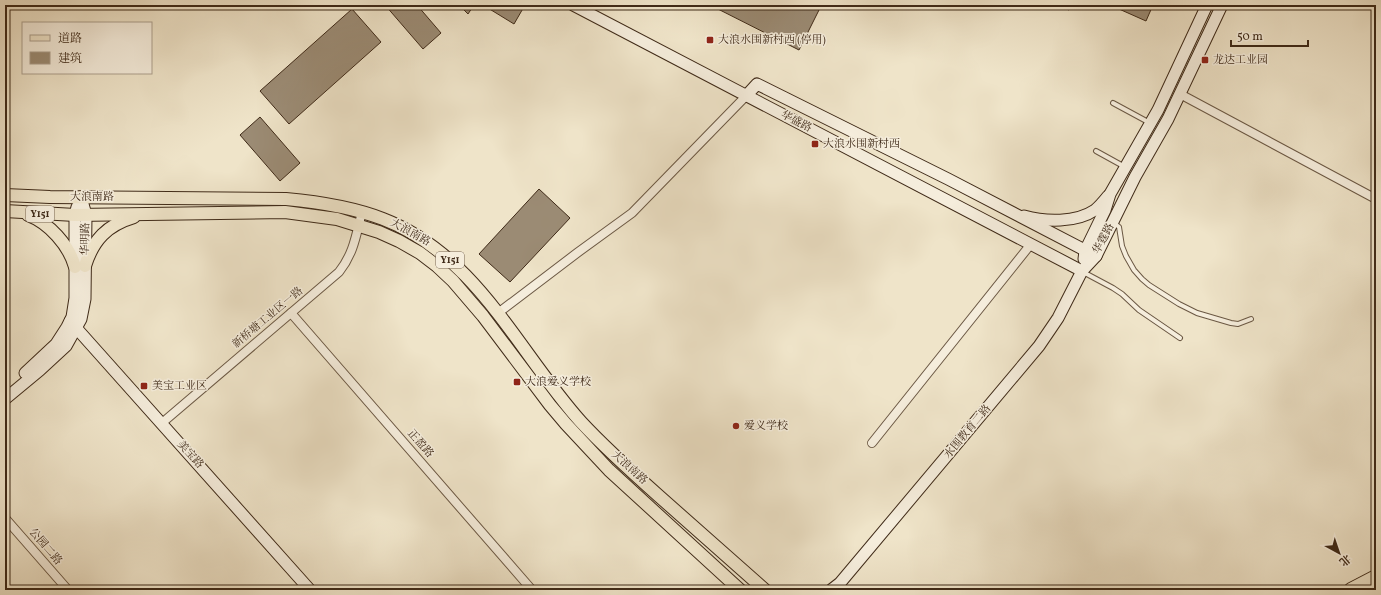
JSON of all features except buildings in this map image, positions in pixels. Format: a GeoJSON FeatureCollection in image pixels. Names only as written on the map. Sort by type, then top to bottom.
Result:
{"type":"FeatureCollection","features":[{"type":"Feature","properties":{"kind":"highway"},"geometry":{"type":"LineString","coordinates":[[1351,590],[1376,577]]}},
{"type":"Feature","properties":{"kind":"main road","name":"华盛路"},"geometry":{"type":"LineString","coordinates":[[573,5],[1082,271]]}},
{"type":"Feature","properties":{"kind":"main road","name":"华霆路"},"geometry":{"type":"LineString","coordinates":[[1082,271],[1085,251],[1105,210],[1110,194],[1158,110],[1207,5]]}},
{"type":"Feature","properties":{"kind":"main road","name":"华霆路"},"geometry":{"type":"LineString","coordinates":[[1082,271],[1096,256],[1135,177],[1160,135],[1222,5]]}},
{"type":"Feature","properties":{"kind":"main road","name":"华盛路"},"geometry":{"type":"LineString","coordinates":[[746,96],[757,84],[948,179],[1096,256]]}},
{"type":"Feature","properties":{"kind":"main road"},"geometry":{"type":"LineString","coordinates":[[1014,213],[1049,219],[1077,218],[1096,209],[1110,194]]}},
{"type":"Feature","properties":{"kind":"main road","name":"大浪南路"},"geometry":{"type":"LineString","coordinates":[[5,195],[50,197],[286,199],[316,202],[362,212],[383,219],[404,229],[426,241],[446,256],[461,270],[498,313],[563,401],[602,444],[765,590]]}},
{"type":"Feature","properties":{"kind":"main road","name":"华明路"},"geometry":{"type":"LineString","coordinates":[[5,390],[56,344],[74,324],[81,320],[84,308],[80,267],[81,197]]}},
{"type":"Feature","properties":{"kind":"main road","name":"大浪南路"},"geometry":{"type":"LineString","coordinates":[[5,211],[81,215],[285,212],[322,217],[359,225],[379,232],[414,250],[437,266],[469,297],[566,424],[609,470],[740,590]]}},
{"type":"Feature","properties":{"kind":"main road"},"geometry":{"type":"LineString","coordinates":[[21,212],[33,216],[50,229],[80,267],[103,233],[121,222],[143,214]]}},
{"type":"Feature","properties":{"kind":"main road","name":"水围教育二路"},"geometry":{"type":"LineString","coordinates":[[831,590],[839,586],[1039,346],[1058,318],[1082,271]]}},
{"type":"Feature","properties":{"kind":"main road","name":"华明路"},"geometry":{"type":"LineString","coordinates":[[5,400],[66,346],[74,324]]}},
{"type":"Feature","properties":{"kind":"main road","name":"美宝路"},"geometry":{"type":"LineString","coordinates":[[74,324],[310,590]]}},
{"type":"Feature","properties":{"kind":"street"},"geometry":{"type":"LineString","coordinates":[[1180,94],[1376,199]]}},
{"type":"Feature","properties":{"kind":"street"},"geometry":{"type":"LineString","coordinates":[[498,313],[632,213],[746,96]]}},
{"type":"Feature","properties":{"kind":"street","name":"新桥塘工业区一路"},"geometry":{"type":"LineString","coordinates":[[162,423],[339,272],[348,261],[362,212]]}},
{"type":"Feature","properties":{"kind":"street"},"geometry":{"type":"LineString","coordinates":[[872,443],[1032,244]]}},
{"type":"Feature","properties":{"kind":"street","name":"正盈路"},"geometry":{"type":"LineString","coordinates":[[291,313],[532,590]]}},
{"type":"Feature","properties":{"kind":"street","name":"公园二路"},"geometry":{"type":"LineString","coordinates":[[5,518],[68,590]]}},
{"type":"Feature","properties":{"kind":"lane"},"geometry":{"type":"LineString","coordinates":[[1113,104],[1150,123]]}},
{"type":"Feature","properties":{"kind":"lane"},"geometry":{"type":"LineString","coordinates":[[1096,151],[1125,167]]}},
{"type":"Feature","properties":{"kind":"lane"},"geometry":{"type":"LineString","coordinates":[[1113,222],[1119,227],[1122,246],[1130,263],[1142,279],[1149,285],[1179,304],[1197,313],[1238,324],[1251,319]]}},
{"type":"Feature","properties":{"kind":"lane"},"geometry":{"type":"LineString","coordinates":[[1082,271],[1122,294],[1139,310],[1180,338]]}},
{"type":"Feature","properties":{"kind":"place","name":"大浪水围新村西 (停用)"},"geometry":{"type":"Point","coordinates":[710,40]}},
{"type":"Feature","properties":{"kind":"place","name":"龙达工业园"},"geometry":{"type":"Point","coordinates":[1205,60]}},
{"type":"Feature","properties":{"kind":"place","name":"大浪水围新村西"},"geometry":{"type":"Point","coordinates":[815,144]}},
{"type":"Feature","properties":{"kind":"place","name":"大浪爱义学校"},"geometry":{"type":"Point","coordinates":[517,382]}},
{"type":"Feature","properties":{"kind":"place","name":"美宝工业区"},"geometry":{"type":"Point","coordinates":[144,386]}},
{"type":"Feature","properties":{"kind":"place","name":"爱义学校"},"geometry":{"type":"Point","coordinates":[736,426]}}]}
